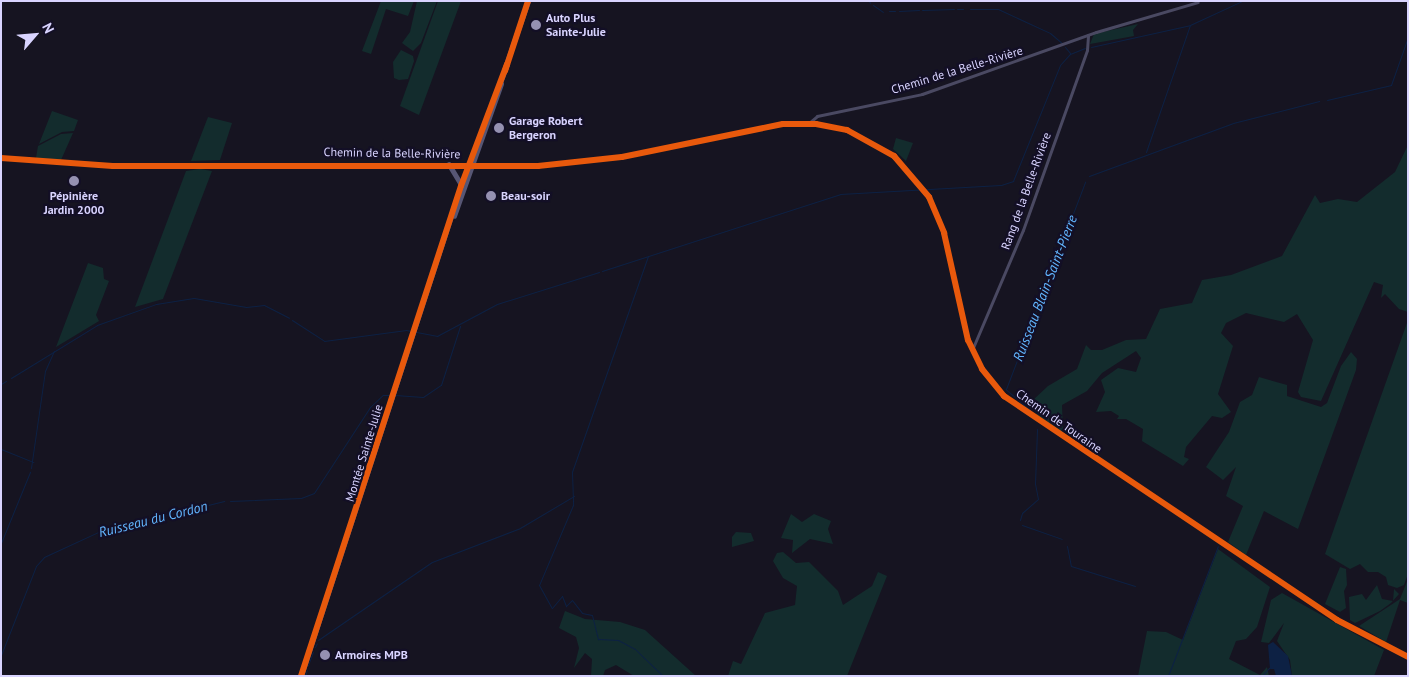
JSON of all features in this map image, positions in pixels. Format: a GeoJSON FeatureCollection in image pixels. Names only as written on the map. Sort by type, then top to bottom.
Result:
{"type":"FeatureCollection","features":[{"type":"Feature","properties":{"kind":"main road","name":"Montée Sainte-Julie"},"geometry":{"type":"LineString","coordinates":[[446,236],[528,1]]}},
{"type":"Feature","properties":{"kind":"main road"},"geometry":{"type":"LineString","coordinates":[[449,164],[461,186]]}},
{"type":"Feature","properties":{"kind":"main road","name":"Montée Sainte-Julie"},"geometry":{"type":"LineString","coordinates":[[300,676],[414,336],[461,186],[471,165]]}},
{"type":"Feature","properties":{"kind":"street","name":"Chemin de la Belle-Rivière"},"geometry":{"type":"LineString","coordinates":[[1,158],[102,165],[548,165],[611,159],[777,125],[809,123],[815,117],[905,99],[974,78],[1088,35],[1198,2]]}},
{"type":"Feature","properties":{"kind":"street","name":"Rang de la Belle-Rivière"},"geometry":{"type":"LineString","coordinates":[[972,351],[1022,230],[1087,50],[1088,35]]}},
{"type":"Feature","properties":{"kind":"street","name":"Chemin de Touraine"},"geometry":{"type":"LineString","coordinates":[[809,123],[838,128],[875,142],[900,160],[926,191],[944,233],[972,351],[994,385],[1028,415],[1352,630],[1408,658]]}},
{"type":"Feature","properties":{"kind":"green space"},"geometry":{"type":"Polygon","coordinates":[[[381,1],[414,1],[408,16],[386,9],[371,54],[362,51],[381,1]]]}},
{"type":"Feature","properties":{"kind":"green space"},"geometry":{"type":"Polygon","coordinates":[[[417,1],[437,1],[421,43],[413,51],[402,43],[410,32],[417,1]]]}},
{"type":"Feature","properties":{"kind":"green space"},"geometry":{"type":"Polygon","coordinates":[[[438,1],[461,1],[419,115],[400,106],[438,1]]]}},
{"type":"Feature","properties":{"kind":"green space"},"geometry":{"type":"Polygon","coordinates":[[[1138,24],[1133,30],[1134,36],[1090,44],[1094,34],[1138,24]]]}},
{"type":"Feature","properties":{"kind":"green space"},"geometry":{"type":"Polygon","coordinates":[[[401,50],[413,56],[414,61],[408,79],[399,80],[394,78],[393,62],[401,50]]]}},
{"type":"Feature","properties":{"kind":"green space"},"geometry":{"type":"Polygon","coordinates":[[[52,111],[78,120],[74,131],[62,132],[39,144],[52,111]]]}},
{"type":"Feature","properties":{"kind":"green space"},"geometry":{"type":"Polygon","coordinates":[[[208,117],[232,123],[220,160],[191,161],[208,117]]]}},
{"type":"Feature","properties":{"kind":"green space"},"geometry":{"type":"Polygon","coordinates":[[[73,133],[61,160],[36,158],[38,146],[61,134],[73,133]]]}},
{"type":"Feature","properties":{"kind":"green space"},"geometry":{"type":"Polygon","coordinates":[[[896,138],[913,143],[906,161],[893,149],[896,138]]]}},
{"type":"Feature","properties":{"kind":"green space"},"geometry":{"type":"Polygon","coordinates":[[[1408,145],[1408,312],[1399,309],[1385,294],[1381,298],[1383,285],[1374,282],[1321,401],[1301,397],[1298,392],[1313,340],[1297,314],[1284,322],[1246,313],[1226,323],[1221,333],[1233,346],[1218,394],[1231,412],[1222,418],[1212,416],[1186,447],[1184,457],[1189,459],[1183,466],[1142,441],[1143,429],[1126,419],[1117,419],[1119,416],[1111,411],[1096,412],[1105,392],[1101,380],[1118,368],[1136,372],[1141,358],[1136,351],[1102,373],[1087,391],[1062,405],[1063,433],[1038,419],[1033,400],[1048,386],[1077,369],[1086,345],[1091,350],[1102,350],[1126,340],[1146,339],[1160,309],[1192,303],[1202,280],[1231,275],[1282,256],[1315,195],[1320,203],[1338,199],[1357,202],[1395,172],[1408,145]]]}},
{"type":"Feature","properties":{"kind":"green space"},"geometry":{"type":"Polygon","coordinates":[[[200,169],[212,171],[163,299],[135,307],[186,171],[200,169]]]}},
{"type":"Feature","properties":{"kind":"green space"},"geometry":{"type":"Polygon","coordinates":[[[88,263],[103,268],[104,279],[109,281],[96,315],[99,321],[56,347],[88,263]]]}},
{"type":"Feature","properties":{"kind":"green space"},"geometry":{"type":"Polygon","coordinates":[[[1408,320],[1408,574],[1404,585],[1397,588],[1388,585],[1386,577],[1378,572],[1368,572],[1360,564],[1350,569],[1325,554],[1408,320]]]}},
{"type":"Feature","properties":{"kind":"green space"},"geometry":{"type":"Polygon","coordinates":[[[1351,352],[1357,359],[1356,370],[1298,529],[1264,511],[1246,555],[1228,542],[1243,506],[1226,496],[1236,467],[1223,480],[1206,467],[1229,432],[1240,402],[1252,395],[1259,377],[1287,385],[1287,396],[1321,407],[1327,403],[1341,366],[1351,352]]]}},
{"type":"Feature","properties":{"kind":"green space"},"geometry":{"type":"Polygon","coordinates":[[[791,514],[802,522],[814,514],[831,521],[828,529],[833,544],[810,539],[792,553],[793,540],[781,538],[791,514]]]}},
{"type":"Feature","properties":{"kind":"green space"},"geometry":{"type":"Polygon","coordinates":[[[736,532],[751,533],[754,541],[732,547],[732,537],[736,532]]]}},
{"type":"Feature","properties":{"kind":"green space"},"geometry":{"type":"Polygon","coordinates":[[[1218,549],[1270,587],[1257,627],[1246,639],[1236,641],[1229,659],[1260,675],[1267,667],[1269,676],[1138,676],[1147,631],[1166,632],[1183,640],[1218,549]]]}},
{"type":"Feature","properties":{"kind":"green space"},"geometry":{"type":"Polygon","coordinates":[[[783,552],[796,563],[809,562],[838,591],[843,605],[872,586],[878,572],[887,576],[847,676],[728,676],[733,661],[741,664],[765,613],[795,605],[797,586],[783,578],[773,561],[777,553],[783,552]]]}},
{"type":"Feature","properties":{"kind":"green space"},"geometry":{"type":"Polygon","coordinates":[[[1340,567],[1346,569],[1347,585],[1344,591],[1346,608],[1340,612],[1325,604],[1340,567]]]}},
{"type":"Feature","properties":{"kind":"green space"},"geometry":{"type":"Polygon","coordinates":[[[1408,579],[1408,603],[1400,600],[1386,642],[1359,626],[1400,599],[1408,579]]]}},
{"type":"Feature","properties":{"kind":"green space"},"geometry":{"type":"Polygon","coordinates":[[[1377,585],[1382,599],[1393,601],[1380,611],[1355,623],[1350,620],[1349,597],[1362,594],[1366,600],[1377,585]]]}},
{"type":"Feature","properties":{"kind":"green space"},"geometry":{"type":"Polygon","coordinates":[[[1394,589],[1399,594],[1393,601],[1394,589]]]}},
{"type":"Feature","properties":{"kind":"green space"},"geometry":{"type":"Polygon","coordinates":[[[1282,593],[1384,650],[1374,676],[1292,676],[1290,660],[1277,641],[1284,623],[1269,643],[1261,642],[1271,600],[1282,593]]]}},
{"type":"Feature","properties":{"kind":"green space"},"geometry":{"type":"Polygon","coordinates":[[[565,611],[585,619],[620,622],[645,630],[696,676],[634,676],[616,665],[605,670],[603,676],[591,676],[592,659],[585,653],[574,668],[579,648],[576,637],[559,628],[565,611]]]}},
{"type":"Feature","properties":{"kind":"water"},"geometry":{"type":"Polygon","coordinates":[[[1273,642],[1288,656],[1292,676],[1276,676],[1274,669],[1270,669],[1268,645],[1273,642]]]}},
{"type":"Feature","properties":{"kind":"waterway"},"geometry":{"type":"LineString","coordinates":[[1091,47],[1190,25],[1242,1]]}},
{"type":"Feature","properties":{"kind":"waterway"},"geometry":{"type":"LineString","coordinates":[[873,5],[883,12]]}},
{"type":"Feature","properties":{"kind":"waterway"},"geometry":{"type":"LineString","coordinates":[[922,10],[954,9]]}},
{"type":"Feature","properties":{"kind":"waterway"},"geometry":{"type":"LineString","coordinates":[[957,9],[963,9]]}},
{"type":"Feature","properties":{"kind":"waterway"},"geometry":{"type":"LineString","coordinates":[[970,9],[998,9],[1050,33],[1062,43]]}},
{"type":"Feature","properties":{"kind":"waterway"},"geometry":{"type":"LineString","coordinates":[[899,11],[919,10]]}},
{"type":"Feature","properties":{"kind":"waterway"},"geometry":{"type":"LineString","coordinates":[[889,11],[895,11]]}},
{"type":"Feature","properties":{"kind":"waterway"},"geometry":{"type":"LineString","coordinates":[[1146,152],[1190,25]]}},
{"type":"Feature","properties":{"kind":"waterway"},"geometry":{"type":"LineString","coordinates":[[1327,100],[1391,85],[1408,37]]}},
{"type":"Feature","properties":{"kind":"waterway"},"geometry":{"type":"LineString","coordinates":[[1065,47],[1070,53]]}},
{"type":"Feature","properties":{"kind":"waterway"},"geometry":{"type":"LineString","coordinates":[[602,271],[840,194],[1001,185],[1013,181],[1060,65],[1070,54],[1085,48]]}},
{"type":"Feature","properties":{"kind":"waterway"},"geometry":{"type":"LineString","coordinates":[[1089,176],[1233,123],[1319,101]]}},
{"type":"Feature","properties":{"kind":"waterway","name":"Ruisseau Blain-Saint-Pierre"},"geometry":{"type":"LineString","coordinates":[[1032,412],[1006,389],[1085,182]]}},
{"type":"Feature","properties":{"kind":"waterway"},"geometry":{"type":"LineString","coordinates":[[648,256],[572,472],[573,505],[539,585],[552,608],[562,596],[566,606],[572,600],[582,613],[592,615],[598,639],[618,640],[635,649],[663,676]]}},
{"type":"Feature","properties":{"kind":"waterway"},"geometry":{"type":"LineString","coordinates":[[292,320],[324,341],[406,330],[437,336],[497,304],[599,272]]}},
{"type":"Feature","properties":{"kind":"waterway"},"geometry":{"type":"LineString","coordinates":[[11,378],[97,325],[156,304],[194,298],[246,307],[264,305],[289,318]]}},
{"type":"Feature","properties":{"kind":"waterway","name":"Ruisseau du Cordon"},"geometry":{"type":"LineString","coordinates":[[395,395],[423,397],[441,385],[460,326]]}},
{"type":"Feature","properties":{"kind":"waterway"},"geometry":{"type":"LineString","coordinates":[[31,468],[45,371],[54,351]]}},
{"type":"Feature","properties":{"kind":"waterway"},"geometry":{"type":"LineString","coordinates":[[1,384],[6,381]]}},
{"type":"Feature","properties":{"kind":"waterway","name":"Ruisseau du Cordon"},"geometry":{"type":"LineString","coordinates":[[230,501],[301,498],[314,493],[370,407],[383,395],[391,395]]}},
{"type":"Feature","properties":{"kind":"waterway","name":"Ruisseau Blain-Saint-Pierre"},"geometry":{"type":"LineString","coordinates":[[1020,520],[1022,513],[1038,499],[1035,484],[1037,429]]}},
{"type":"Feature","properties":{"kind":"waterway"},"geometry":{"type":"LineString","coordinates":[[1,449],[33,462]]}},
{"type":"Feature","properties":{"kind":"waterway"},"geometry":{"type":"LineString","coordinates":[[1,543],[30,472]]}},
{"type":"Feature","properties":{"kind":"waterway"},"geometry":{"type":"LineString","coordinates":[[318,640],[432,562],[520,528],[574,496]]}},
{"type":"Feature","properties":{"kind":"waterway","name":"Ruisseau du Cordon"},"geometry":{"type":"LineString","coordinates":[[1,655],[36,566],[44,557],[98,532],[224,501]]}},
{"type":"Feature","properties":{"kind":"waterway","name":"Ruisseau Blain-Saint-Pierre"},"geometry":{"type":"LineString","coordinates":[[1022,525],[1062,539]]}},
{"type":"Feature","properties":{"kind":"waterway","name":"Ruisseau Blain-Saint-Pierre"},"geometry":{"type":"LineString","coordinates":[[1067,546],[1071,566],[1135,586]]}},
{"type":"Feature","properties":{"kind":"waterway"},"geometry":{"type":"LineString","coordinates":[[1168,676],[1218,546]]}},
{"type":"Feature","properties":{"kind":"waterway"},"geometry":{"type":"LineString","coordinates":[[315,647],[317,643]]}},
{"type":"Feature","properties":{"kind":"waterway"},"geometry":{"type":"LineString","coordinates":[[308,665],[313,652]]}},
{"type":"Feature","properties":{"kind":"waterway"},"geometry":{"type":"LineString","coordinates":[[1262,676],[1269,668]]}},
{"type":"Feature","properties":{"kind":"waterway"},"geometry":{"type":"LineString","coordinates":[[305,676],[307,670]]}},
{"type":"Feature","properties":{"kind":"cycle path"},"geometry":{"type":"LineString","coordinates":[[505,71],[528,1]]}},
{"type":"Feature","properties":{"kind":"cycle path"},"geometry":{"type":"LineString","coordinates":[[301,676],[461,186],[507,64]]}},
{"type":"Feature","properties":{"kind":"cycle path"},"geometry":{"type":"LineString","coordinates":[[1,158],[113,166],[538,166],[622,157],[783,124],[816,124],[847,130],[894,156],[929,197],[944,233],[968,340],[982,369],[1004,396],[1337,620],[1408,657]]}},
{"type":"Feature","properties":{"kind":"place","name":"Auto Plus Sainte-Julie"},"geometry":{"type":"Point","coordinates":[536,25]}},
{"type":"Feature","properties":{"kind":"place","name":"Garage Robert Bergeron"},"geometry":{"type":"Point","coordinates":[499,128]}},
{"type":"Feature","properties":{"kind":"place","name":"Pépinière Jardin 2000"},"geometry":{"type":"Point","coordinates":[74,181]}},
{"type":"Feature","properties":{"kind":"place","name":"Beau-soir"},"geometry":{"type":"Point","coordinates":[491,196]}},
{"type":"Feature","properties":{"kind":"place","name":"Armoires MPB"},"geometry":{"type":"Point","coordinates":[325,655]}}]}
